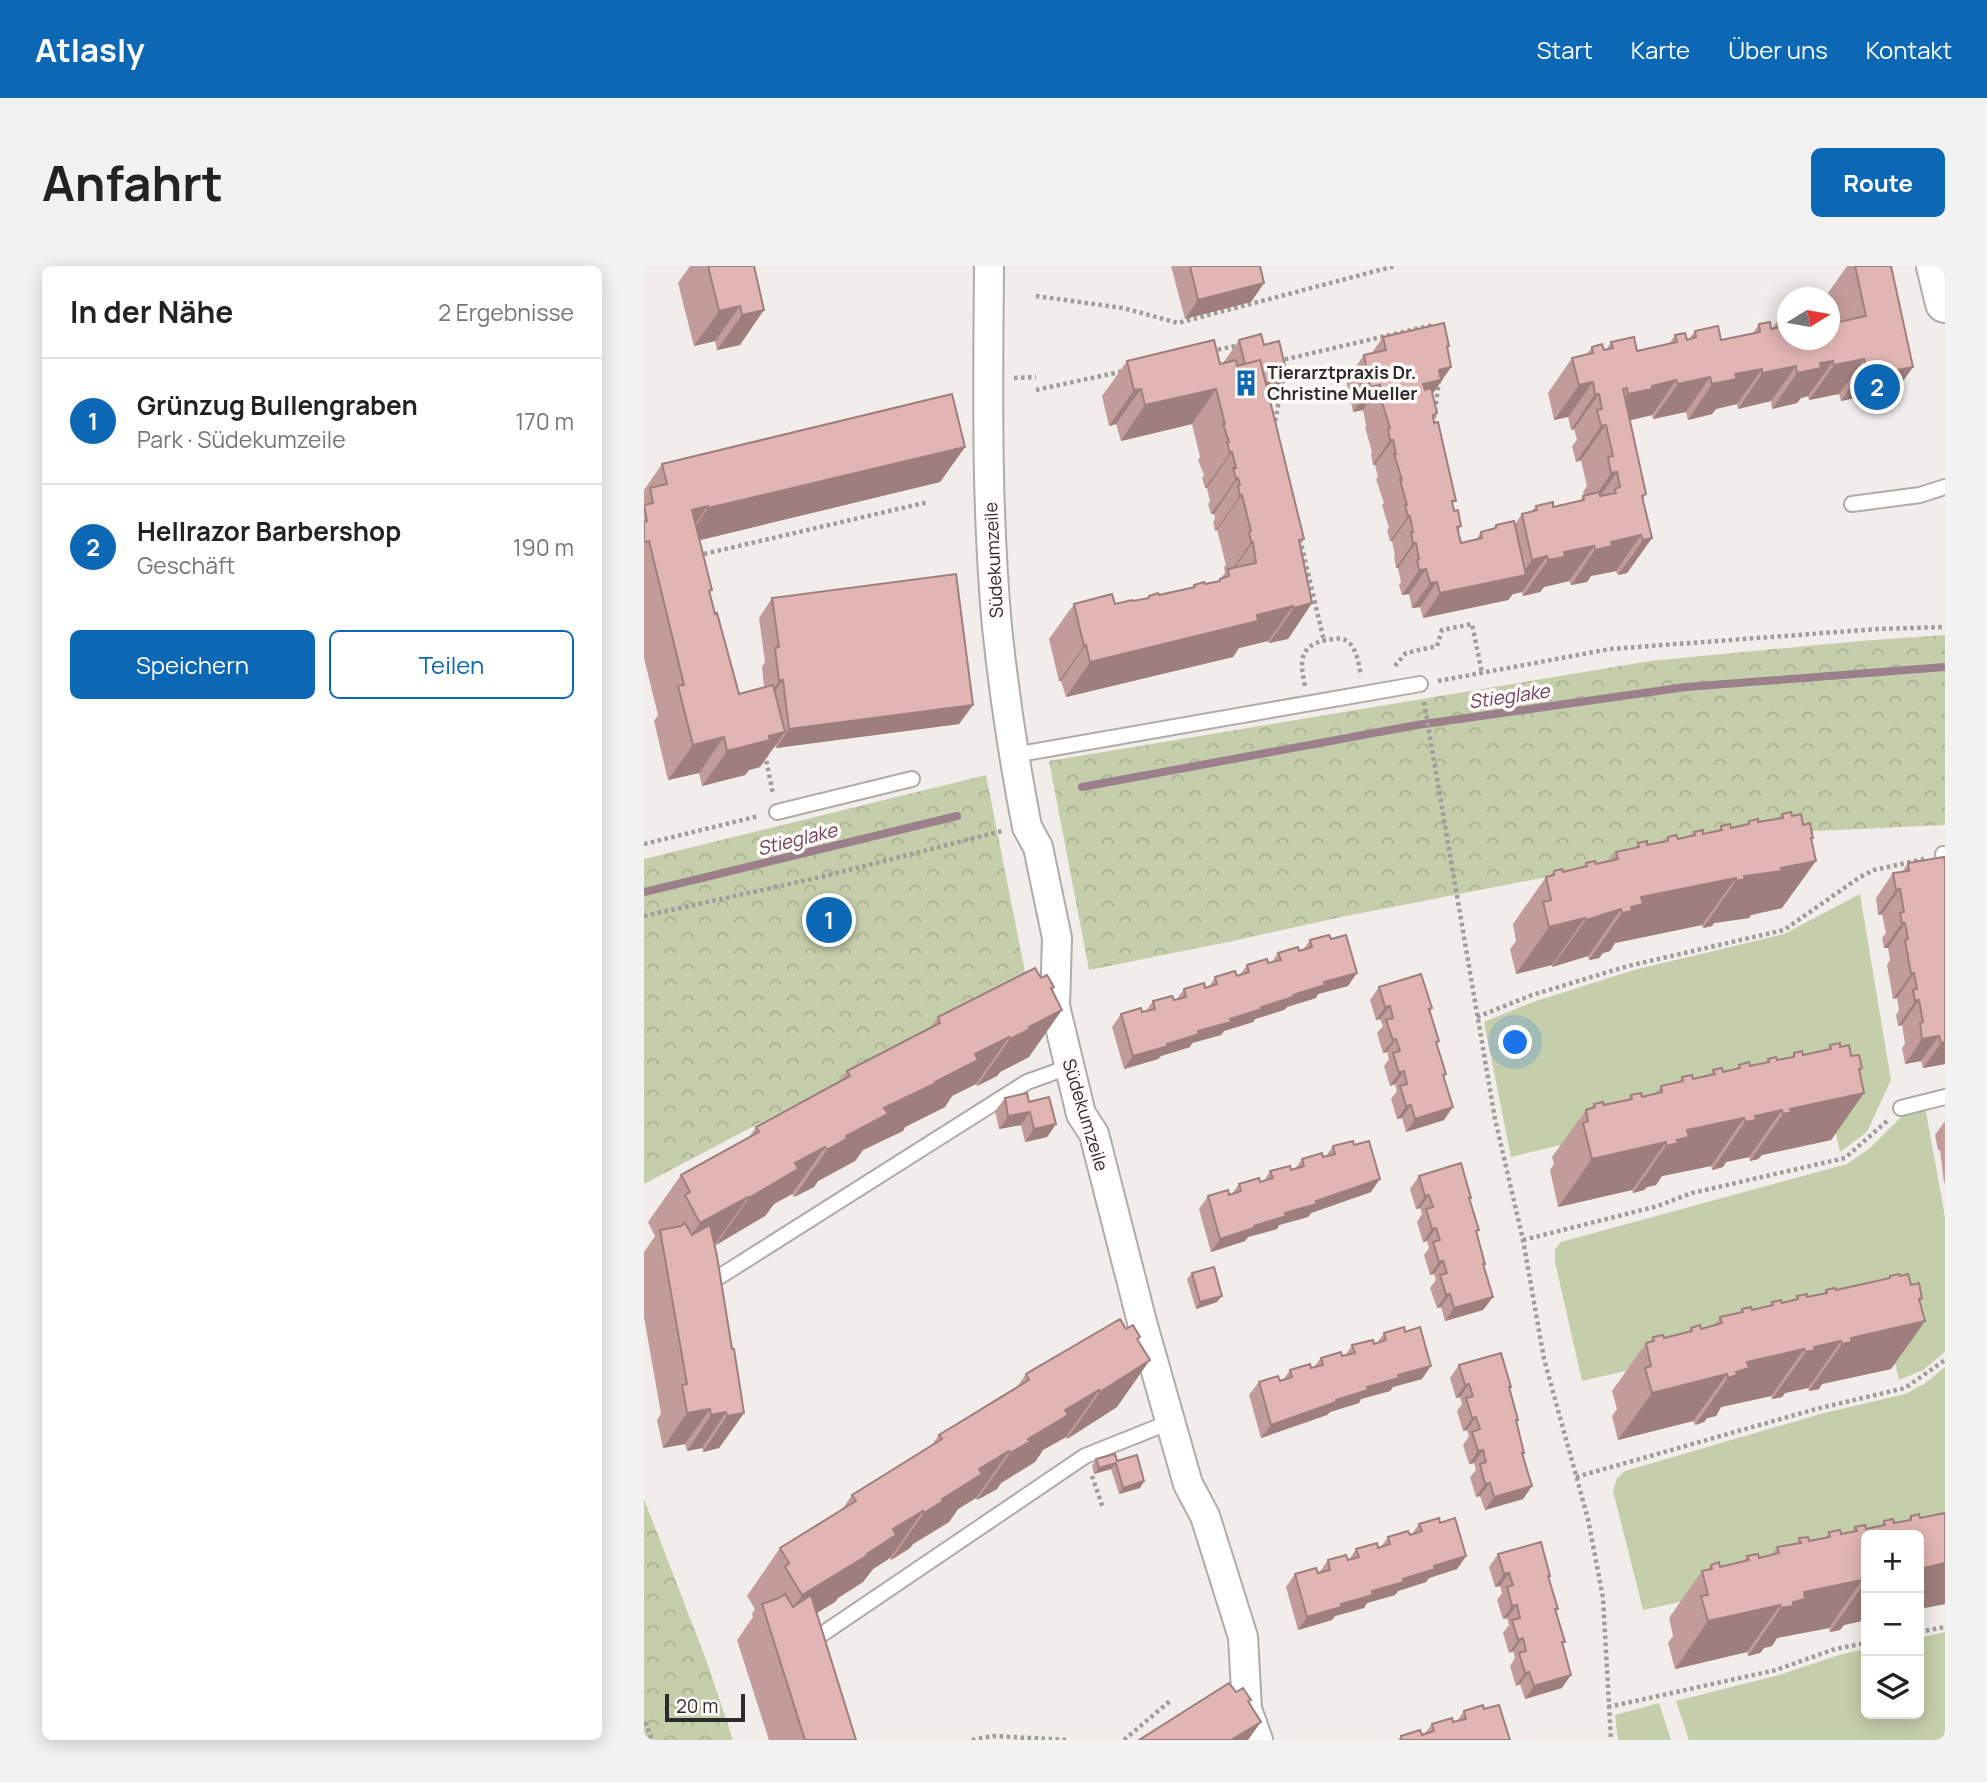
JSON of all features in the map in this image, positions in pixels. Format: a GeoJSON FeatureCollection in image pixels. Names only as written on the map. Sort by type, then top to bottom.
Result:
{"type":"FeatureCollection","features":[{"type":"Feature","properties":{"kind":"main road"},"geometry":{"type":"LineString","coordinates":[[1936,266],[1945,303]]}},
{"type":"Feature","properties":{"kind":"street","name":"Südekumzeile"},"geometry":{"type":"LineString","coordinates":[[989,266],[990,510],[997,624],[1004,688],[1027,827],[1038,847],[1057,939],[1055,1006],[1081,1114],[1094,1134],[1188,1484],[1205,1516],[1243,1637],[1247,1709],[1258,1740]]}},
{"type":"Feature","properties":{"kind":"lane"},"geometry":{"type":"LineString","coordinates":[[1852,504],[1920,495],[1945,487]]}},
{"type":"Feature","properties":{"kind":"lane"},"geometry":{"type":"LineString","coordinates":[[1014,755],[1364,694],[1422,690]]}},
{"type":"Feature","properties":{"kind":"lane"},"geometry":{"type":"LineString","coordinates":[[777,812],[912,779]]}},
{"type":"Feature","properties":{"kind":"lane"},"geometry":{"type":"LineString","coordinates":[[719,1277],[1027,1082],[1069,1067]]}},
{"type":"Feature","properties":{"kind":"lane"},"geometry":{"type":"LineString","coordinates":[[1901,1108],[1945,1097]]}},
{"type":"Feature","properties":{"kind":"lane"},"geometry":{"type":"LineString","coordinates":[[818,1637],[1085,1457],[1170,1422]]}},
{"type":"Feature","properties":{"kind":"path"},"geometry":{"type":"LineString","coordinates":[[1036,296],[1123,308],[1178,323],[1395,266]]}},
{"type":"Feature","properties":{"kind":"path"},"geometry":{"type":"LineString","coordinates":[[1258,289],[1261,301]]}},
{"type":"Feature","properties":{"kind":"path"},"geometry":{"type":"LineString","coordinates":[[1271,363],[1433,325],[1436,337]]}},
{"type":"Feature","properties":{"kind":"path"},"geometry":{"type":"LineString","coordinates":[[1208,352],[1247,343]]}},
{"type":"Feature","properties":{"kind":"path"},"geometry":{"type":"LineString","coordinates":[[1036,390],[1128,370]]}},
{"type":"Feature","properties":{"kind":"path"},"geometry":{"type":"LineString","coordinates":[[1274,376],[1279,400],[1274,428]]}},
{"type":"Feature","properties":{"kind":"path"},"geometry":{"type":"LineString","coordinates":[[1433,431],[1440,376]]}},
{"type":"Feature","properties":{"kind":"path"},"geometry":{"type":"LineString","coordinates":[[693,565],[704,554],[928,502]]}},
{"type":"Feature","properties":{"kind":"path"},"geometry":{"type":"LineString","coordinates":[[1299,534],[1324,640]]}},
{"type":"Feature","properties":{"kind":"path"},"geometry":{"type":"LineString","coordinates":[[1385,668],[1397,666],[1406,653],[1437,646],[1442,630],[1472,624],[1482,673]]}},
{"type":"Feature","properties":{"kind":"path"},"geometry":{"type":"LineString","coordinates":[[1611,1740],[1603,1598],[1588,1519],[1544,1359],[1523,1240],[1496,1119],[1422,690],[1482,673],[1610,649],[1878,629],[1945,627]]}},
{"type":"Feature","properties":{"kind":"path"},"geometry":{"type":"LineString","coordinates":[[1308,704],[1301,667],[1302,658],[1313,643],[1324,640],[1345,640],[1353,647],[1364,694]]}},
{"type":"Feature","properties":{"kind":"path"},"geometry":{"type":"LineString","coordinates":[[1361,674],[1373,671]]}},
{"type":"Feature","properties":{"kind":"path"},"geometry":{"type":"LineString","coordinates":[[644,844],[777,812],[763,745]]}},
{"type":"Feature","properties":{"kind":"path"},"geometry":{"type":"LineString","coordinates":[[644,916],[1027,827]]}},
{"type":"Feature","properties":{"kind":"path"},"geometry":{"type":"LineString","coordinates":[[1477,1017],[1532,995],[1628,966],[1784,930],[1874,870],[1944,854]]}},
{"type":"Feature","properties":{"kind":"path"},"geometry":{"type":"LineString","coordinates":[[1523,1240],[1658,1206],[1692,1193],[1845,1158],[1901,1108]]}},
{"type":"Feature","properties":{"kind":"path"},"geometry":{"type":"LineString","coordinates":[[1576,1477],[1816,1409],[1905,1388],[1945,1360]]}},
{"type":"Feature","properties":{"kind":"path"},"geometry":{"type":"LineString","coordinates":[[1085,1457],[1104,1508]]}},
{"type":"Feature","properties":{"kind":"path"},"geometry":{"type":"LineString","coordinates":[[1924,1631],[1945,1627]]}},
{"type":"Feature","properties":{"kind":"path"},"geometry":{"type":"LineString","coordinates":[[1608,1707],[1776,1670],[1835,1649],[1861,1644]]}},
{"type":"Feature","properties":{"kind":"path"},"geometry":{"type":"LineString","coordinates":[[1124,1740],[1170,1701]]}},
{"type":"Feature","properties":{"kind":"path"},"geometry":{"type":"LineString","coordinates":[[645,1723],[652,1740]]}},
{"type":"Feature","properties":{"kind":"path"},"geometry":{"type":"LineString","coordinates":[[972,1740],[993,1736],[1069,1740]]}},
{"type":"Feature","properties":{"kind":"green space"},"geometry":{"type":"Polygon","coordinates":[[[1945,635],[1945,825],[1773,833],[1341,917],[1089,970],[1049,761],[1650,661],[1945,635]]]}},
{"type":"Feature","properties":{"kind":"green space"},"geometry":{"type":"Polygon","coordinates":[[[986,775],[1027,982],[644,1184],[644,859],[986,775]]]}},
{"type":"Feature","properties":{"kind":"green space"},"geometry":{"type":"Polygon","coordinates":[[[1860,894],[1891,1080],[1867,1132],[1840,1152],[1824,1081],[1511,1157],[1484,1022],[1533,1002],[1634,970],[1784,934],[1860,894]]]}},
{"type":"Feature","properties":{"kind":"green space"},"geometry":{"type":"Polygon","coordinates":[[[1925,1106],[1945,1217],[1945,1352],[1923,1370],[1899,1380],[1883,1312],[1582,1381],[1555,1262],[1555,1249],[1561,1242],[1847,1164],[1870,1148],[1906,1112],[1925,1106]]]}},
{"type":"Feature","properties":{"kind":"green space"},"geometry":{"type":"Polygon","coordinates":[[[1945,1367],[1945,1545],[1924,1537],[1924,1530],[1861,1530],[1861,1563],[1643,1610],[1613,1491],[1617,1478],[1625,1471],[1824,1413],[1905,1394],[1924,1384],[1945,1367]]]}},
{"type":"Feature","properties":{"kind":"green space"},"geometry":{"type":"Polygon","coordinates":[[[644,1499],[707,1662],[733,1740],[644,1740],[644,1499]]]}},
{"type":"Feature","properties":{"kind":"green space"},"geometry":{"type":"Polygon","coordinates":[[[1945,1632],[1945,1740],[1689,1740],[1676,1701],[1779,1675],[1861,1650],[1861,1719],[1924,1719],[1924,1637],[1945,1632]]]}},
{"type":"Feature","properties":{"kind":"green space"},"geometry":{"type":"Polygon","coordinates":[[[1659,1703],[1671,1740],[1618,1740],[1615,1715],[1659,1703]]]}},
{"type":"Feature","properties":{"kind":"building"},"geometry":{"type":"Polygon","coordinates":[[[708,266],[754,266],[764,310],[742,315],[740,306],[719,311],[708,266]]]}},
{"type":"Feature","properties":{"kind":"building"},"geometry":{"type":"Polygon","coordinates":[[[1190,266],[1260,266],[1264,283],[1198,300],[1190,266]]]}},
{"type":"Feature","properties":{"kind":"building"},"geometry":{"type":"Polygon","coordinates":[[[1855,266],[1891,266],[1913,367],[1887,372],[1885,362],[1866,366],[1864,359],[1834,365],[1833,361],[1820,363],[1821,368],[1797,373],[1796,366],[1762,373],[1762,369],[1735,374],[1737,379],[1712,384],[1710,377],[1678,384],[1676,380],[1628,394],[1627,388],[1623,389],[1646,494],[1642,496],[1652,538],[1643,540],[1641,535],[1611,542],[1612,546],[1595,550],[1594,546],[1564,552],[1565,557],[1548,560],[1547,556],[1532,560],[1522,514],[1537,510],[1536,506],[1553,502],[1553,507],[1584,500],[1583,496],[1599,492],[1600,496],[1616,493],[1615,489],[1620,487],[1617,472],[1611,473],[1608,457],[1613,456],[1606,425],[1601,426],[1597,410],[1602,409],[1599,394],[1595,394],[1593,382],[1579,385],[1572,358],[1593,353],[1592,347],[1602,344],[1604,350],[1613,348],[1611,342],[1634,337],[1637,351],[1677,342],[1675,335],[1685,333],[1687,340],[1696,337],[1695,331],[1718,326],[1721,340],[1760,332],[1759,324],[1770,322],[1771,329],[1777,328],[1777,350],[1840,350],[1840,322],[1866,316],[1855,266]]]}},
{"type":"Feature","properties":{"kind":"building"},"geometry":{"type":"Polygon","coordinates":[[[1444,323],[1451,367],[1439,370],[1441,380],[1423,384],[1425,390],[1431,388],[1437,413],[1433,415],[1434,423],[1438,422],[1456,501],[1452,501],[1454,511],[1458,510],[1461,526],[1457,527],[1461,543],[1482,538],[1481,532],[1514,521],[1526,575],[1440,593],[1437,582],[1430,583],[1426,569],[1419,570],[1416,543],[1413,543],[1410,516],[1405,505],[1393,440],[1390,440],[1390,428],[1380,385],[1370,387],[1364,355],[1386,350],[1383,337],[1444,323]]]}},
{"type":"Feature","properties":{"kind":"building"},"geometry":{"type":"Polygon","coordinates":[[[1261,334],[1264,345],[1279,341],[1288,378],[1266,383],[1260,360],[1245,364],[1239,340],[1261,334]]]}},
{"type":"Feature","properties":{"kind":"building"},"geometry":{"type":"Polygon","coordinates":[[[1214,340],[1220,364],[1236,360],[1237,366],[1260,360],[1304,539],[1299,540],[1312,603],[1257,615],[1258,621],[1090,662],[1074,604],[1112,594],[1115,604],[1149,598],[1158,593],[1159,595],[1195,587],[1194,585],[1204,582],[1220,581],[1229,576],[1228,569],[1256,563],[1249,532],[1251,531],[1233,468],[1236,468],[1227,442],[1216,389],[1145,405],[1141,389],[1134,390],[1127,361],[1214,340]]]}},
{"type":"Feature","properties":{"kind":"building"},"geometry":{"type":"Polygon","coordinates":[[[952,394],[965,447],[692,510],[712,590],[709,591],[739,694],[773,685],[785,732],[769,736],[770,740],[727,751],[724,737],[693,745],[678,686],[684,685],[649,541],[644,542],[644,522],[647,521],[644,505],[653,503],[650,488],[667,484],[662,464],[952,394]]]}},
{"type":"Feature","properties":{"kind":"building"},"geometry":{"type":"Polygon","coordinates":[[[956,574],[973,705],[789,729],[783,680],[779,681],[775,648],[779,647],[772,598],[956,574]]]}},
{"type":"Feature","properties":{"kind":"building"},"geometry":{"type":"Polygon","coordinates":[[[1791,812],[1792,816],[1801,814],[1803,825],[1810,823],[1816,861],[1781,868],[1782,871],[1744,876],[1745,879],[1736,881],[1736,878],[1641,897],[1643,904],[1631,907],[1632,911],[1622,913],[1621,909],[1586,920],[1585,918],[1549,927],[1543,902],[1551,900],[1546,877],[1554,875],[1554,871],[1562,869],[1563,872],[1587,866],[1586,863],[1595,861],[1596,864],[1618,859],[1616,852],[1639,847],[1638,843],[1647,841],[1647,845],[1668,841],[1668,837],[1676,835],[1678,839],[1703,830],[1703,834],[1722,830],[1721,826],[1730,824],[1731,828],[1758,819],[1758,822],[1783,818],[1782,814],[1791,812]]]}},
{"type":"Feature","properties":{"kind":"building"},"geometry":{"type":"Polygon","coordinates":[[[1944,857],[1945,1042],[1941,1043],[1939,1036],[1922,1039],[1920,1023],[1923,1022],[1919,1000],[1915,1001],[1913,990],[1917,989],[1914,973],[1911,974],[1905,923],[1902,923],[1900,913],[1904,912],[1900,889],[1896,890],[1893,873],[1909,871],[1908,863],[1944,857]]]}},
{"type":"Feature","properties":{"kind":"building"},"geometry":{"type":"Polygon","coordinates":[[[1329,935],[1331,939],[1346,935],[1357,973],[1324,982],[1325,985],[1230,1019],[1231,1022],[1198,1031],[1199,1034],[1167,1044],[1168,1046],[1133,1056],[1121,1014],[1141,1008],[1142,1012],[1155,1009],[1153,1001],[1172,996],[1174,1000],[1186,997],[1184,989],[1204,983],[1205,988],[1217,984],[1215,977],[1235,971],[1237,976],[1249,972],[1247,965],[1267,959],[1268,963],[1281,960],[1278,953],[1298,947],[1299,951],[1312,947],[1310,940],[1329,935]]]}},
{"type":"Feature","properties":{"kind":"building"},"geometry":{"type":"Polygon","coordinates":[[[1035,968],[1041,978],[1047,975],[1062,1010],[1029,1027],[1030,1029],[975,1054],[978,1060],[884,1108],[888,1114],[846,1136],[847,1139],[827,1150],[825,1147],[795,1163],[798,1169],[700,1223],[685,1195],[690,1192],[681,1175],[759,1132],[756,1127],[850,1076],[847,1071],[940,1023],[938,1017],[1035,968]]]}},
{"type":"Feature","properties":{"kind":"building"},"geometry":{"type":"Polygon","coordinates":[[[1421,974],[1432,1008],[1429,1009],[1439,1041],[1436,1042],[1446,1074],[1443,1075],[1453,1107],[1415,1119],[1411,1105],[1406,1106],[1400,1086],[1407,1084],[1404,1071],[1399,1073],[1393,1053],[1400,1051],[1386,1020],[1393,1018],[1390,1006],[1385,1007],[1379,987],[1421,974]]]}},
{"type":"Feature","properties":{"kind":"building"},"geometry":{"type":"Polygon","coordinates":[[[1840,1043],[1840,1047],[1849,1045],[1851,1056],[1859,1055],[1864,1093],[1790,1109],[1792,1112],[1783,1114],[1782,1110],[1755,1116],[1756,1120],[1745,1122],[1744,1118],[1687,1130],[1689,1137],[1677,1140],[1678,1143],[1666,1146],[1666,1142],[1592,1159],[1583,1123],[1588,1121],[1586,1110],[1595,1107],[1594,1104],[1603,1102],[1604,1105],[1632,1099],[1631,1095],[1641,1093],[1642,1097],[1662,1092],[1661,1086],[1683,1081],[1682,1077],[1692,1075],[1693,1079],[1715,1074],[1713,1070],[1722,1068],[1723,1072],[1740,1068],[1739,1065],[1749,1062],[1750,1066],[1769,1062],[1768,1059],[1776,1057],[1777,1060],[1794,1057],[1794,1053],[1802,1051],[1803,1055],[1831,1049],[1830,1045],[1840,1043]]]}},
{"type":"Feature","properties":{"kind":"building"},"geometry":{"type":"Polygon","coordinates":[[[1027,1093],[1029,1102],[1049,1097],[1056,1124],[1034,1129],[1030,1112],[1008,1116],[1005,1098],[1027,1093]]]}},
{"type":"Feature","properties":{"kind":"building"},"geometry":{"type":"Polygon","coordinates":[[[1353,1141],[1354,1145],[1369,1141],[1380,1179],[1220,1239],[1208,1196],[1228,1190],[1229,1195],[1241,1191],[1239,1184],[1259,1178],[1260,1182],[1273,1178],[1270,1171],[1304,1166],[1302,1159],[1322,1153],[1323,1157],[1335,1154],[1333,1146],[1353,1141]]]}},
{"type":"Feature","properties":{"kind":"building"},"geometry":{"type":"Polygon","coordinates":[[[1461,1163],[1493,1297],[1454,1308],[1450,1294],[1446,1295],[1440,1275],[1447,1273],[1443,1261],[1439,1262],[1433,1242],[1440,1240],[1436,1228],[1432,1229],[1426,1209],[1433,1207],[1429,1195],[1425,1196],[1419,1176],[1461,1163]]]}},
{"type":"Feature","properties":{"kind":"building"},"geometry":{"type":"Polygon","coordinates":[[[685,1223],[692,1235],[710,1225],[744,1413],[711,1415],[710,1409],[687,1413],[682,1385],[687,1384],[660,1230],[685,1223]]]}},
{"type":"Feature","properties":{"kind":"building"},"geometry":{"type":"Polygon","coordinates":[[[1214,1267],[1222,1296],[1200,1302],[1192,1273],[1214,1267]]]}},
{"type":"Feature","properties":{"kind":"building"},"geometry":{"type":"Polygon","coordinates":[[[1908,1274],[1911,1285],[1919,1283],[1922,1298],[1919,1299],[1925,1321],[1851,1338],[1852,1342],[1842,1344],[1841,1341],[1814,1347],[1815,1350],[1806,1352],[1804,1349],[1747,1362],[1749,1368],[1728,1378],[1727,1374],[1652,1393],[1645,1368],[1651,1366],[1646,1343],[1654,1341],[1653,1337],[1663,1335],[1664,1338],[1692,1331],[1691,1328],[1700,1325],[1701,1329],[1722,1323],[1720,1317],[1743,1312],[1742,1309],[1751,1307],[1752,1310],[1773,1305],[1772,1302],[1781,1300],[1782,1303],[1798,1299],[1797,1296],[1827,1293],[1826,1290],[1836,1290],[1908,1274]]]}},
{"type":"Feature","properties":{"kind":"building"},"geometry":{"type":"Polygon","coordinates":[[[1120,1319],[1126,1329],[1133,1325],[1140,1337],[1137,1339],[1150,1360],[1100,1392],[1099,1390],[1065,1410],[1068,1415],[1028,1439],[1030,1442],[979,1469],[982,1474],[924,1513],[923,1511],[893,1529],[896,1535],[802,1595],[785,1567],[789,1563],[780,1548],[856,1501],[852,1495],[942,1439],[939,1435],[1029,1380],[1026,1374],[1120,1319]]]}},
{"type":"Feature","properties":{"kind":"building"},"geometry":{"type":"Polygon","coordinates":[[[1404,1327],[1405,1332],[1420,1327],[1431,1366],[1398,1375],[1399,1378],[1367,1387],[1368,1390],[1271,1425],[1259,1382],[1278,1376],[1280,1381],[1292,1377],[1290,1370],[1310,1364],[1311,1368],[1323,1365],[1321,1358],[1341,1352],[1342,1356],[1355,1353],[1352,1345],[1373,1340],[1374,1344],[1386,1340],[1384,1333],[1404,1327]]]}},
{"type":"Feature","properties":{"kind":"building"},"geometry":{"type":"Polygon","coordinates":[[[1501,1353],[1518,1420],[1522,1453],[1532,1486],[1494,1497],[1490,1483],[1485,1484],[1480,1464],[1486,1462],[1483,1450],[1478,1451],[1472,1432],[1480,1429],[1476,1417],[1472,1418],[1466,1398],[1473,1396],[1469,1384],[1465,1385],[1459,1365],[1501,1353]]]}},
{"type":"Feature","properties":{"kind":"building"},"geometry":{"type":"Polygon","coordinates":[[[1115,1454],[1117,1461],[1137,1455],[1144,1481],[1123,1488],[1116,1463],[1099,1468],[1096,1459],[1115,1454]]]}},
{"type":"Feature","properties":{"kind":"building"},"geometry":{"type":"Polygon","coordinates":[[[1945,1513],[1945,1563],[1924,1568],[1924,1530],[1861,1530],[1861,1580],[1804,1592],[1805,1599],[1793,1602],[1793,1606],[1781,1608],[1780,1605],[1708,1621],[1701,1596],[1708,1595],[1702,1571],[1712,1569],[1711,1565],[1719,1562],[1720,1567],[1749,1560],[1747,1556],[1758,1554],[1759,1558],[1779,1553],[1777,1547],[1801,1543],[1799,1538],[1808,1537],[1809,1541],[1830,1537],[1829,1532],[1840,1530],[1841,1534],[1857,1531],[1855,1527],[1865,1525],[1866,1529],[1885,1525],[1884,1521],[1893,1519],[1894,1523],[1911,1520],[1911,1516],[1919,1514],[1920,1518],[1945,1513]]]}},
{"type":"Feature","properties":{"kind":"building"},"geometry":{"type":"Polygon","coordinates":[[[1439,1518],[1440,1523],[1455,1518],[1466,1556],[1403,1579],[1404,1582],[1372,1591],[1373,1595],[1307,1617],[1295,1574],[1316,1568],[1318,1573],[1330,1570],[1328,1560],[1346,1555],[1348,1560],[1359,1557],[1356,1549],[1377,1543],[1378,1548],[1390,1544],[1388,1537],[1408,1531],[1410,1535],[1422,1531],[1419,1524],[1439,1518]]]}},
{"type":"Feature","properties":{"kind":"building"},"geometry":{"type":"Polygon","coordinates":[[[1541,1542],[1571,1675],[1534,1686],[1529,1672],[1525,1673],[1519,1653],[1526,1651],[1523,1638],[1518,1640],[1512,1620],[1520,1618],[1517,1605],[1512,1606],[1507,1587],[1513,1585],[1509,1573],[1504,1574],[1498,1554],[1541,1542]]]}},
{"type":"Feature","properties":{"kind":"building"},"geometry":{"type":"Polygon","coordinates":[[[785,1594],[793,1607],[811,1595],[856,1740],[805,1740],[762,1604],[785,1594]]]}},
{"type":"Feature","properties":{"kind":"building"},"geometry":{"type":"Polygon","coordinates":[[[1229,1683],[1236,1692],[1243,1688],[1261,1722],[1231,1740],[1139,1740],[1229,1683]]]}},
{"type":"Feature","properties":{"kind":"building"},"geometry":{"type":"Polygon","coordinates":[[[1483,1705],[1484,1709],[1499,1705],[1510,1740],[1402,1740],[1401,1736],[1420,1730],[1422,1735],[1434,1731],[1432,1724],[1452,1718],[1453,1722],[1466,1719],[1464,1711],[1483,1705]]]}},
{"type":"Feature","properties":{"kind":"waterway","name":"Stieglake"},"geometry":{"type":"LineString","coordinates":[[1082,787],[1417,725],[1686,687],[1945,667]]}},
{"type":"Feature","properties":{"kind":"waterway","name":"Stieglake"},"geometry":{"type":"LineString","coordinates":[[644,892],[957,816]]}},
{"type":"Feature","properties":{"kind":"place","name":"Tierarztpraxis Dr. Christine Mueller"},"geometry":{"type":"Point","coordinates":[1246,383]}},
{"type":"Feature","properties":{"kind":"place","name":"Hellrazor Barbershop"},"geometry":{"type":"Point","coordinates":[1877,387]}},
{"type":"Feature","properties":{"kind":"place","name":"Grünzug Bullengraben"},"geometry":{"type":"Point","coordinates":[829,920]}}]}
